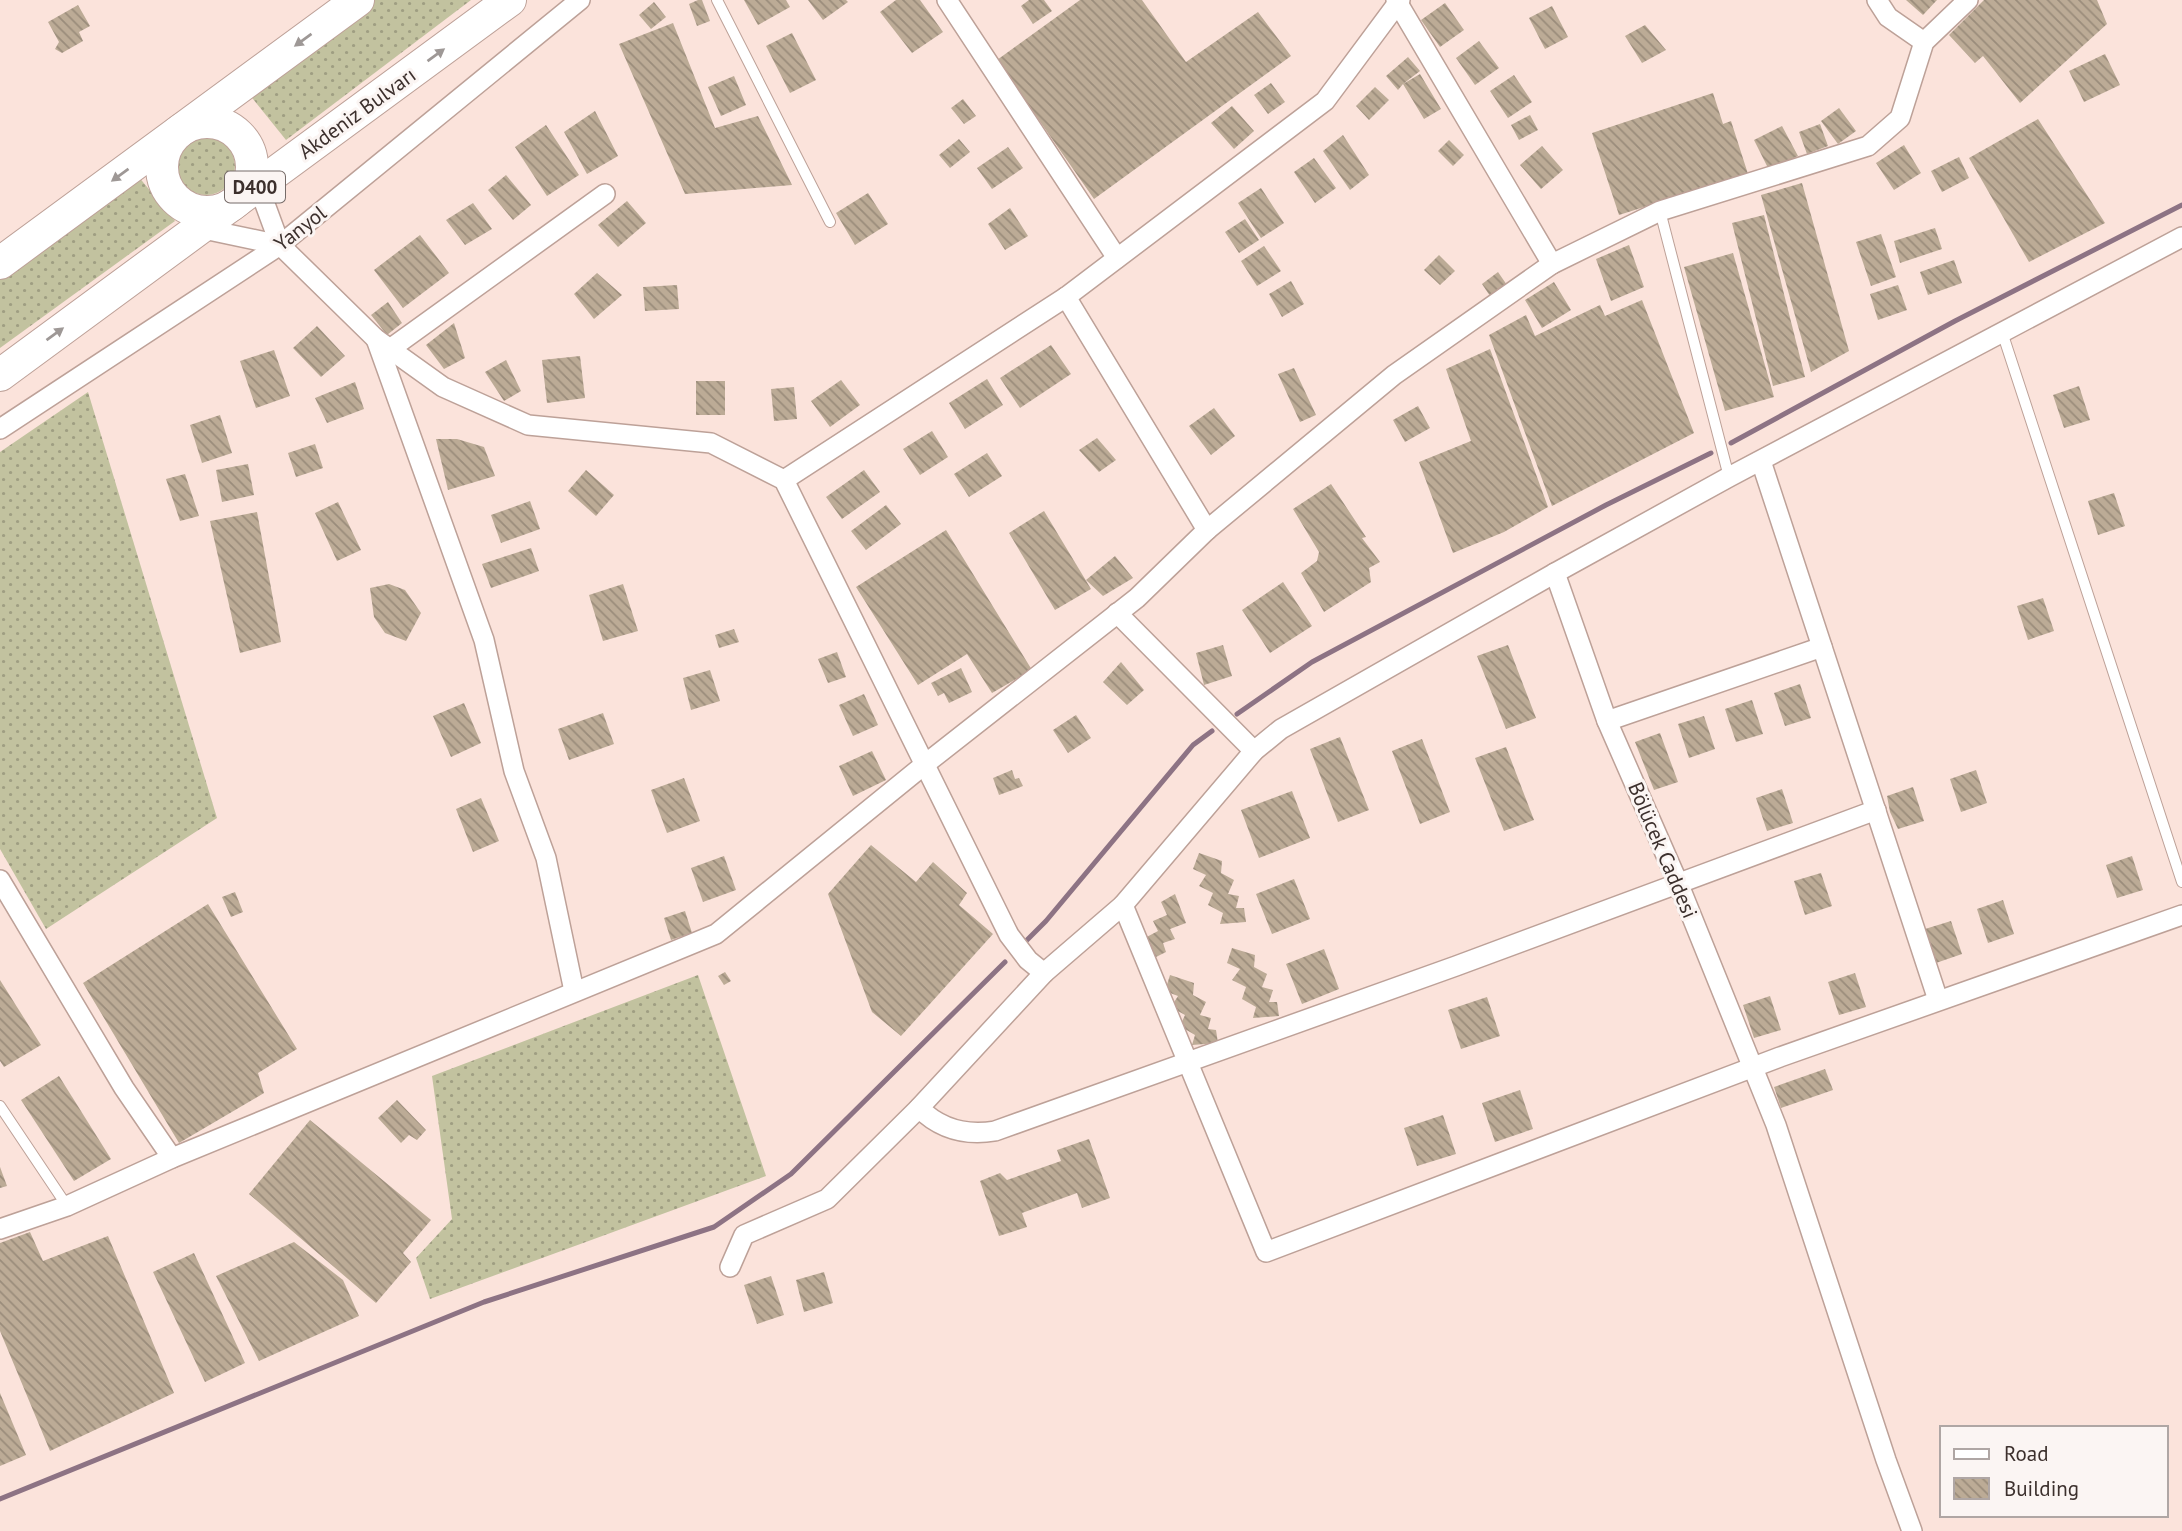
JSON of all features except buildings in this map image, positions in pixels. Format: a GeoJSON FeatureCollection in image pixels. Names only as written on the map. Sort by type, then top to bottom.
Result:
{"type":"FeatureCollection","features":[{"type":"Feature","properties":{"kind":"highway"},"geometry":{"type":"LineString","coordinates":[[0,263],[358,0]]}},
{"type":"Feature","properties":{"kind":"highway","name":"Akdeniz Bulvarı"},"geometry":{"type":"LineString","coordinates":[[0,374],[510,0]]}},
{"type":"Feature","properties":{"kind":"highway"},"geometry":{"type":"LineString","coordinates":[[207,122],[222,124],[236,132],[246,144],[251,159],[247,193],[223,208],[209,212],[183,205],[172,196],[162,170],[163,156],[178,132],[191,124],[207,122]]}},
{"type":"Feature","properties":{"kind":"street","name":"Yanyol"},"geometry":{"type":"LineString","coordinates":[[0,429],[280,245],[580,0]]}},
{"type":"Feature","properties":{"kind":"street"},"geometry":{"type":"LineString","coordinates":[[947,0],[1117,258]]}},
{"type":"Feature","properties":{"kind":"street"},"geometry":{"type":"LineString","coordinates":[[1877,0],[1888,17],[1924,42]]}},
{"type":"Feature","properties":{"kind":"street"},"geometry":{"type":"LineString","coordinates":[[0,1229],[66,1206],[172,1158],[716,934],[1117,613],[1207,530],[1394,375],[1552,264],[1660,211],[1868,146],[1900,118],[1924,42],[1968,0]]}},
{"type":"Feature","properties":{"kind":"street"},"geometry":{"type":"LineString","coordinates":[[785,480],[1066,297],[1325,101],[1398,1],[1552,264]]}},
{"type":"Feature","properties":{"kind":"street"},"geometry":{"type":"LineString","coordinates":[[247,193],[280,245],[383,344],[443,387],[528,425],[710,443],[785,480],[1009,935],[1028,960],[1044,973]]}},
{"type":"Feature","properties":{"kind":"street"},"geometry":{"type":"LineString","coordinates":[[383,344],[605,194]]}},
{"type":"Feature","properties":{"kind":"street"},"geometry":{"type":"LineString","coordinates":[[199,228],[280,245]]}},
{"type":"Feature","properties":{"kind":"street"},"geometry":{"type":"LineString","coordinates":[[730,1267],[744,1236],[827,1199],[919,1108],[1044,973],[1123,905],[1254,751],[1281,729],[1728,472],[1761,461],[2182,237]]}},
{"type":"Feature","properties":{"kind":"street"},"geometry":{"type":"LineString","coordinates":[[1066,297],[1207,530]]}},
{"type":"Feature","properties":{"kind":"street"},"geometry":{"type":"LineString","coordinates":[[383,344],[484,640],[514,771],[546,858],[574,991]]}},
{"type":"Feature","properties":{"kind":"street"},"geometry":{"type":"LineString","coordinates":[[1761,461],[1938,1000]]}},
{"type":"Feature","properties":{"kind":"street","name":"Bölücek Caddesi"},"geometry":{"type":"LineString","coordinates":[[1555,573],[1607,721],[1679,885],[1776,1125],[1886,1460],[1912,1531]]}},
{"type":"Feature","properties":{"kind":"street"},"geometry":{"type":"LineString","coordinates":[[1117,613],[1254,751]]}},
{"type":"Feature","properties":{"kind":"street"},"geometry":{"type":"LineString","coordinates":[[1607,721],[1822,647]]}},
{"type":"Feature","properties":{"kind":"street"},"geometry":{"type":"LineString","coordinates":[[919,1108],[927,1116],[958,1132],[995,1131],[1679,885],[1876,810]]}},
{"type":"Feature","properties":{"kind":"street"},"geometry":{"type":"LineString","coordinates":[[0,880],[124,1088],[172,1158]]}},
{"type":"Feature","properties":{"kind":"street"},"geometry":{"type":"LineString","coordinates":[[1123,905],[1266,1252],[1753,1068],[2182,915]]}},
{"type":"Feature","properties":{"kind":"lane"},"geometry":{"type":"LineString","coordinates":[[717,0],[830,222]]}},
{"type":"Feature","properties":{"kind":"lane"},"geometry":{"type":"LineString","coordinates":[[1660,211],[1728,472]]}},
{"type":"Feature","properties":{"kind":"lane"},"geometry":{"type":"LineString","coordinates":[[2002,332],[2182,881]]}},
{"type":"Feature","properties":{"kind":"lane"},"geometry":{"type":"LineString","coordinates":[[2,1113],[66,1206]]}},
{"type":"Feature","properties":{"kind":"green space"},"geometry":{"type":"Polygon","coordinates":[[[375,0],[471,0],[286,140],[249,94],[375,0]]]}},
{"type":"Feature","properties":{"kind":"green space"},"geometry":{"type":"Polygon","coordinates":[[[206,137],[217,139],[230,150],[235,166],[233,177],[222,190],[206,195],[195,193],[182,182],[177,166],[179,155],[190,142],[206,137]]]}},
{"type":"Feature","properties":{"kind":"green space"},"geometry":{"type":"Polygon","coordinates":[[[138,176],[175,221],[0,348],[0,277],[138,176]]]}},
{"type":"Feature","properties":{"kind":"green space"},"geometry":{"type":"Polygon","coordinates":[[[88,392],[217,818],[46,929],[0,849],[0,452],[88,392]]]}},
{"type":"Feature","properties":{"kind":"green space"},"geometry":{"type":"Polygon","coordinates":[[[698,975],[766,1176],[430,1299],[416,1258],[452,1219],[432,1076],[698,975]]]}},
{"type":"Feature","properties":{"kind":"waterway"},"geometry":{"type":"LineString","coordinates":[[1731,443],[1955,321],[2182,205]]}},
{"type":"Feature","properties":{"kind":"waterway"},"geometry":{"type":"LineString","coordinates":[[1237,714],[1312,662],[1606,505],[1711,453]]}},
{"type":"Feature","properties":{"kind":"waterway"},"geometry":{"type":"LineString","coordinates":[[1027,940],[1046,921],[1193,745],[1212,731]]}},
{"type":"Feature","properties":{"kind":"waterway"},"geometry":{"type":"LineString","coordinates":[[0,1499],[484,1302],[714,1227],[791,1174],[1005,962]]}}]}
